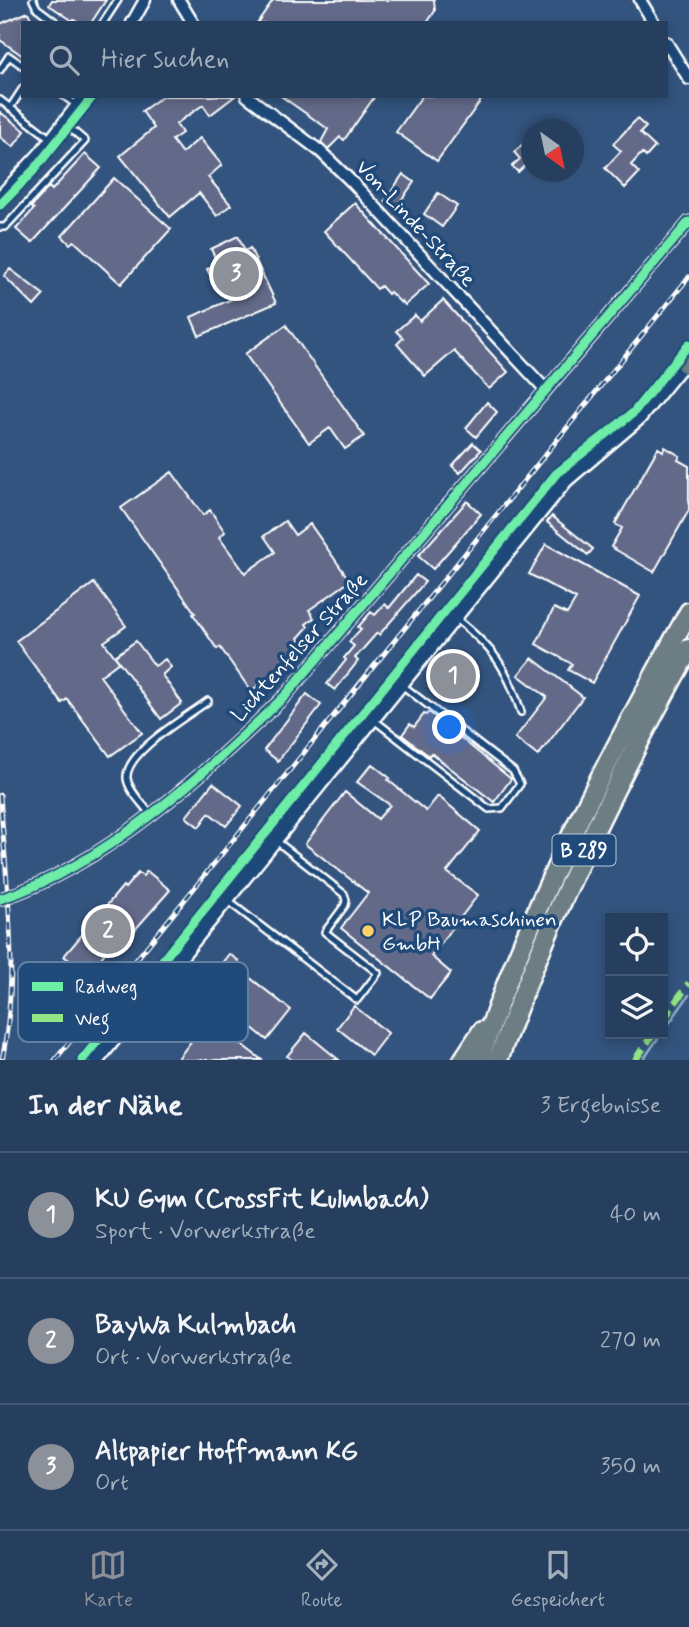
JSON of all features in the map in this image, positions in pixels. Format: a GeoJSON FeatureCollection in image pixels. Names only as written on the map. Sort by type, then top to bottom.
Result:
{"type":"FeatureCollection","features":[{"type":"Feature","properties":{"kind":"highway","name":"B 289"},"geometry":{"type":"LineString","coordinates":[[479,1060],[562,854],[640,699],[689,612]]}},
{"type":"Feature","properties":{"kind":"highway","name":"B 289"},"geometry":{"type":"LineString","coordinates":[[498,1060],[531,971],[575,867],[614,787],[689,649]]}},
{"type":"Feature","properties":{"kind":"highway"},"geometry":{"type":"LineString","coordinates":[[463,1060],[501,1001]]}},
{"type":"Feature","properties":{"kind":"street"},"geometry":{"type":"LineString","coordinates":[[133,21],[145,0]]}},
{"type":"Feature","properties":{"kind":"street"},"geometry":{"type":"LineString","coordinates":[[179,0],[192,21]]}},
{"type":"Feature","properties":{"kind":"street"},"geometry":{"type":"LineString","coordinates":[[640,0],[653,21]]}},
{"type":"Feature","properties":{"kind":"street"},"geometry":{"type":"LineString","coordinates":[[668,45],[689,79]]}},
{"type":"Feature","properties":{"kind":"street"},"geometry":{"type":"LineString","coordinates":[[0,196],[51,139],[83,98]]}},
{"type":"Feature","properties":{"kind":"street","name":"Von-Linde-Straße"},"geometry":{"type":"LineString","coordinates":[[250,98],[320,151],[346,176],[545,390]]}},
{"type":"Feature","properties":{"kind":"street","name":"Lichtenfelser Straße"},"geometry":{"type":"LineString","coordinates":[[0,899],[60,874],[150,814],[238,741],[286,695],[689,222]]}},
{"type":"Feature","properties":{"kind":"street"},"geometry":{"type":"LineString","coordinates":[[175,962],[565,480],[638,418],[687,360]]}},
{"type":"Feature","properties":{"kind":"street"},"geometry":{"type":"LineString","coordinates":[[96,1060],[111,1042]]}},
{"type":"Feature","properties":{"kind":"lane"},"geometry":{"type":"LineString","coordinates":[[33,0],[37,8],[54,21]]}},
{"type":"Feature","properties":{"kind":"lane"},"geometry":{"type":"LineString","coordinates":[[104,21],[118,0]]}},
{"type":"Feature","properties":{"kind":"lane"},"geometry":{"type":"LineString","coordinates":[[0,69],[9,57],[21,65]]}},
{"type":"Feature","properties":{"kind":"lane"},"geometry":{"type":"LineString","coordinates":[[10,108],[21,91]]}},
{"type":"Feature","properties":{"kind":"lane"},"geometry":{"type":"LineString","coordinates":[[67,98],[78,106]]}},
{"type":"Feature","properties":{"kind":"lane"},"geometry":{"type":"LineString","coordinates":[[0,100],[51,139]]}},
{"type":"Feature","properties":{"kind":"lane"},"geometry":{"type":"LineString","coordinates":[[0,227],[5,226],[85,141],[64,123]]}},
{"type":"Feature","properties":{"kind":"lane"},"geometry":{"type":"LineString","coordinates":[[454,617],[480,638],[501,662],[522,712]]}},
{"type":"Feature","properties":{"kind":"lane"},"geometry":{"type":"LineString","coordinates":[[372,719],[489,809],[502,808],[520,784],[513,771],[400,683]]}},
{"type":"Feature","properties":{"kind":"lane"},"geometry":{"type":"LineString","coordinates":[[150,814],[129,785],[128,768],[143,749],[208,701]]}},
{"type":"Feature","properties":{"kind":"lane"},"geometry":{"type":"LineString","coordinates":[[226,899],[358,1000],[378,973],[325,932],[345,905],[344,894],[274,839]]}},
{"type":"Feature","properties":{"kind":"building"},"geometry":{"type":"Polygon","coordinates":[[[52,0],[106,0],[92,21],[73,21],[49,5],[52,0]]]}},
{"type":"Feature","properties":{"kind":"building"},"geometry":{"type":"Polygon","coordinates":[[[273,0],[434,0],[435,11],[428,21],[258,21],[273,0]]]}},
{"type":"Feature","properties":{"kind":"building"},"geometry":{"type":"Polygon","coordinates":[[[28,12],[32,21],[21,21],[21,55],[0,40],[0,24],[28,12]]]}},
{"type":"Feature","properties":{"kind":"building"},"geometry":{"type":"Polygon","coordinates":[[[160,98],[232,98],[210,115],[203,105],[176,124],[182,133],[172,140],[182,153],[200,138],[222,165],[208,177],[231,205],[217,216],[199,193],[170,217],[120,156],[154,128],[142,111],[160,98]]]}},
{"type":"Feature","properties":{"kind":"building"},"geometry":{"type":"Polygon","coordinates":[[[284,98],[374,98],[344,140],[340,137],[328,149],[321,142],[328,129],[284,98]]]}},
{"type":"Feature","properties":{"kind":"building"},"geometry":{"type":"Polygon","coordinates":[[[421,98],[483,98],[437,161],[396,132],[421,98]]]}},
{"type":"Feature","properties":{"kind":"building"},"geometry":{"type":"Polygon","coordinates":[[[0,112],[25,131],[13,147],[0,137],[0,112]]]}},
{"type":"Feature","properties":{"kind":"building"},"geometry":{"type":"Polygon","coordinates":[[[637,119],[646,127],[640,133],[655,147],[646,157],[642,153],[631,165],[639,173],[625,188],[605,168],[621,151],[613,144],[637,119]]]}},
{"type":"Feature","properties":{"kind":"building"},"geometry":{"type":"Polygon","coordinates":[[[521,146],[521,169],[518,172],[512,166],[520,159],[514,152],[521,146]]]}},
{"type":"Feature","properties":{"kind":"building"},"geometry":{"type":"Polygon","coordinates":[[[85,154],[101,168],[32,243],[16,229],[49,187],[52,190],[85,154]]]}},
{"type":"Feature","properties":{"kind":"building"},"geometry":{"type":"Polygon","coordinates":[[[403,174],[414,182],[395,209],[385,201],[403,174]]]}},
{"type":"Feature","properties":{"kind":"building"},"geometry":{"type":"Polygon","coordinates":[[[114,178],[171,229],[121,284],[74,241],[70,244],[62,236],[114,178]]]}},
{"type":"Feature","properties":{"kind":"building"},"geometry":{"type":"Polygon","coordinates":[[[438,193],[457,206],[442,227],[424,214],[438,193]]]}},
{"type":"Feature","properties":{"kind":"building"},"geometry":{"type":"Polygon","coordinates":[[[355,203],[429,284],[405,305],[381,286],[377,289],[324,231],[355,203]]]}},
{"type":"Feature","properties":{"kind":"building"},"geometry":{"type":"Polygon","coordinates":[[[238,236],[245,251],[250,248],[276,303],[199,336],[191,317],[234,298],[226,280],[215,285],[207,269],[218,264],[211,249],[238,236]]]}},
{"type":"Feature","properties":{"kind":"building"},"geometry":{"type":"Polygon","coordinates":[[[10,269],[44,295],[34,306],[4,276],[10,269]]]}},
{"type":"Feature","properties":{"kind":"building"},"geometry":{"type":"Polygon","coordinates":[[[443,300],[508,372],[489,389],[454,351],[425,376],[397,344],[403,338],[396,331],[415,315],[420,321],[443,300]]]}},
{"type":"Feature","properties":{"kind":"building"},"geometry":{"type":"Polygon","coordinates":[[[286,325],[364,436],[345,449],[330,428],[309,443],[245,354],[286,325]]]}},
{"type":"Feature","properties":{"kind":"building"},"geometry":{"type":"Polygon","coordinates":[[[487,402],[497,412],[476,437],[466,428],[487,402]]]}},
{"type":"Feature","properties":{"kind":"building"},"geometry":{"type":"Polygon","coordinates":[[[473,443],[481,450],[460,473],[452,466],[473,443]]]}},
{"type":"Feature","properties":{"kind":"building"},"geometry":{"type":"Polygon","coordinates":[[[665,447],[680,456],[678,460],[689,466],[689,510],[654,572],[611,547],[622,528],[615,524],[658,448],[663,451],[665,447]]]}},
{"type":"Feature","properties":{"kind":"building"},"geometry":{"type":"Polygon","coordinates":[[[172,472],[203,515],[210,510],[225,532],[219,537],[245,573],[275,552],[264,536],[285,521],[295,535],[310,524],[350,581],[309,610],[314,618],[306,624],[308,627],[298,638],[307,650],[251,691],[220,647],[217,649],[121,508],[172,472]]]}},
{"type":"Feature","properties":{"kind":"building"},"geometry":{"type":"Polygon","coordinates":[[[467,501],[481,514],[433,569],[418,556],[467,501]]]}},
{"type":"Feature","properties":{"kind":"building"},"geometry":{"type":"Polygon","coordinates":[[[552,516],[593,549],[588,555],[547,522],[552,516]]]}},
{"type":"Feature","properties":{"kind":"building"},"geometry":{"type":"Polygon","coordinates":[[[546,544],[640,596],[592,683],[568,670],[572,664],[536,644],[554,608],[567,614],[576,599],[529,574],[546,544]]]}},
{"type":"Feature","properties":{"kind":"building"},"geometry":{"type":"Polygon","coordinates":[[[416,575],[425,582],[355,658],[358,661],[335,690],[327,684],[354,646],[349,642],[361,629],[358,627],[371,612],[375,615],[385,604],[389,608],[416,575]]]}},
{"type":"Feature","properties":{"kind":"building"},"geometry":{"type":"Polygon","coordinates":[[[94,583],[126,626],[104,642],[119,662],[100,676],[142,733],[110,756],[67,699],[62,703],[16,641],[94,583]]]}},
{"type":"Feature","properties":{"kind":"building"},"geometry":{"type":"Polygon","coordinates":[[[136,641],[155,666],[165,659],[171,667],[162,675],[182,703],[161,719],[115,656],[136,641]]]}},
{"type":"Feature","properties":{"kind":"building"},"geometry":{"type":"Polygon","coordinates":[[[456,655],[471,667],[448,696],[433,684],[456,655]]]}},
{"type":"Feature","properties":{"kind":"building"},"geometry":{"type":"Polygon","coordinates":[[[532,658],[583,697],[538,756],[515,738],[547,697],[518,675],[532,658]]]}},
{"type":"Feature","properties":{"kind":"building"},"geometry":{"type":"Polygon","coordinates":[[[307,694],[321,705],[278,761],[264,750],[307,694]]]}},
{"type":"Feature","properties":{"kind":"building"},"geometry":{"type":"Polygon","coordinates":[[[429,712],[511,779],[494,802],[431,753],[429,756],[402,735],[410,724],[414,727],[424,714],[429,712]]]}},
{"type":"Feature","properties":{"kind":"building"},"geometry":{"type":"Polygon","coordinates":[[[372,764],[426,811],[438,796],[480,831],[447,872],[478,895],[431,956],[451,973],[430,999],[341,928],[368,893],[305,844],[345,792],[378,819],[390,805],[357,782],[372,764]]]}},
{"type":"Feature","properties":{"kind":"building"},"geometry":{"type":"Polygon","coordinates":[[[213,783],[242,806],[226,826],[209,813],[199,827],[186,817],[213,783]]]}},
{"type":"Feature","properties":{"kind":"building"},"geometry":{"type":"Polygon","coordinates":[[[147,871],[170,890],[119,948],[111,945],[98,962],[72,962],[64,956],[123,886],[125,888],[138,873],[143,876],[147,871]]]}},
{"type":"Feature","properties":{"kind":"building"},"geometry":{"type":"Polygon","coordinates":[[[229,954],[239,961],[238,962],[223,962],[229,954]]]}},
{"type":"Feature","properties":{"kind":"building"},"geometry":{"type":"Polygon","coordinates":[[[248,976],[291,1010],[267,1040],[248,1025],[248,976]]]}},
{"type":"Feature","properties":{"kind":"building"},"geometry":{"type":"Polygon","coordinates":[[[354,1006],[388,1033],[371,1055],[337,1028],[354,1006]]]}},
{"type":"Feature","properties":{"kind":"building"},"geometry":{"type":"Polygon","coordinates":[[[306,1033],[339,1060],[292,1060],[287,1056],[306,1033]]]}},
{"type":"Feature","properties":{"kind":"building"},"geometry":{"type":"Polygon","coordinates":[[[190,1042],[238,1042],[262,1060],[177,1060],[190,1042]]]}},
{"type":"Feature","properties":{"kind":"waterway"},"geometry":{"type":"LineString","coordinates":[[668,1025],[689,995]]}},
{"type":"Feature","properties":{"kind":"waterway"},"geometry":{"type":"LineString","coordinates":[[643,1060],[658,1039]]}},
{"type":"Feature","properties":{"kind":"railway"},"geometry":{"type":"LineString","coordinates":[[134,962],[689,277]]}},
{"type":"Feature","properties":{"kind":"railway"},"geometry":{"type":"LineString","coordinates":[[0,795],[11,961],[2,1060]]}},
{"type":"Feature","properties":{"kind":"railway"},"geometry":{"type":"LineString","coordinates":[[55,1060],[70,1042]]}},
{"type":"Feature","properties":{"kind":"marked path"},"geometry":{"type":"LineString","coordinates":[[668,1013],[689,983]]}},
{"type":"Feature","properties":{"kind":"marked path"},"geometry":{"type":"LineString","coordinates":[[635,1060],[650,1039]]}},
{"type":"Feature","properties":{"kind":"cycle path"},"geometry":{"type":"LineString","coordinates":[[0,205],[34,170],[91,98]]}},
{"type":"Feature","properties":{"kind":"cycle path"},"geometry":{"type":"LineString","coordinates":[[0,899],[40,884],[79,864],[116,840],[189,784],[286,695],[689,222]]}},
{"type":"Feature","properties":{"kind":"cycle path"},"geometry":{"type":"LineString","coordinates":[[161,962],[556,474],[633,413],[689,344]]}},
{"type":"Feature","properties":{"kind":"cycle path"},"geometry":{"type":"LineString","coordinates":[[82,1060],[97,1042]]}},
{"type":"Feature","properties":{"kind":"place","name":"Altpapier Hoffmann KG"},"geometry":{"type":"Point","coordinates":[236,274]}},
{"type":"Feature","properties":{"kind":"place","name":"KU Gym (CrossFit Kulmbach)"},"geometry":{"type":"Point","coordinates":[453,676]}},
{"type":"Feature","properties":{"kind":"place","name":"BayWa Kulmbach"},"geometry":{"type":"Point","coordinates":[108,931]}},
{"type":"Feature","properties":{"kind":"place","name":"KLP Baumaschinen GmbH"},"geometry":{"type":"Point","coordinates":[368,931]}}]}
